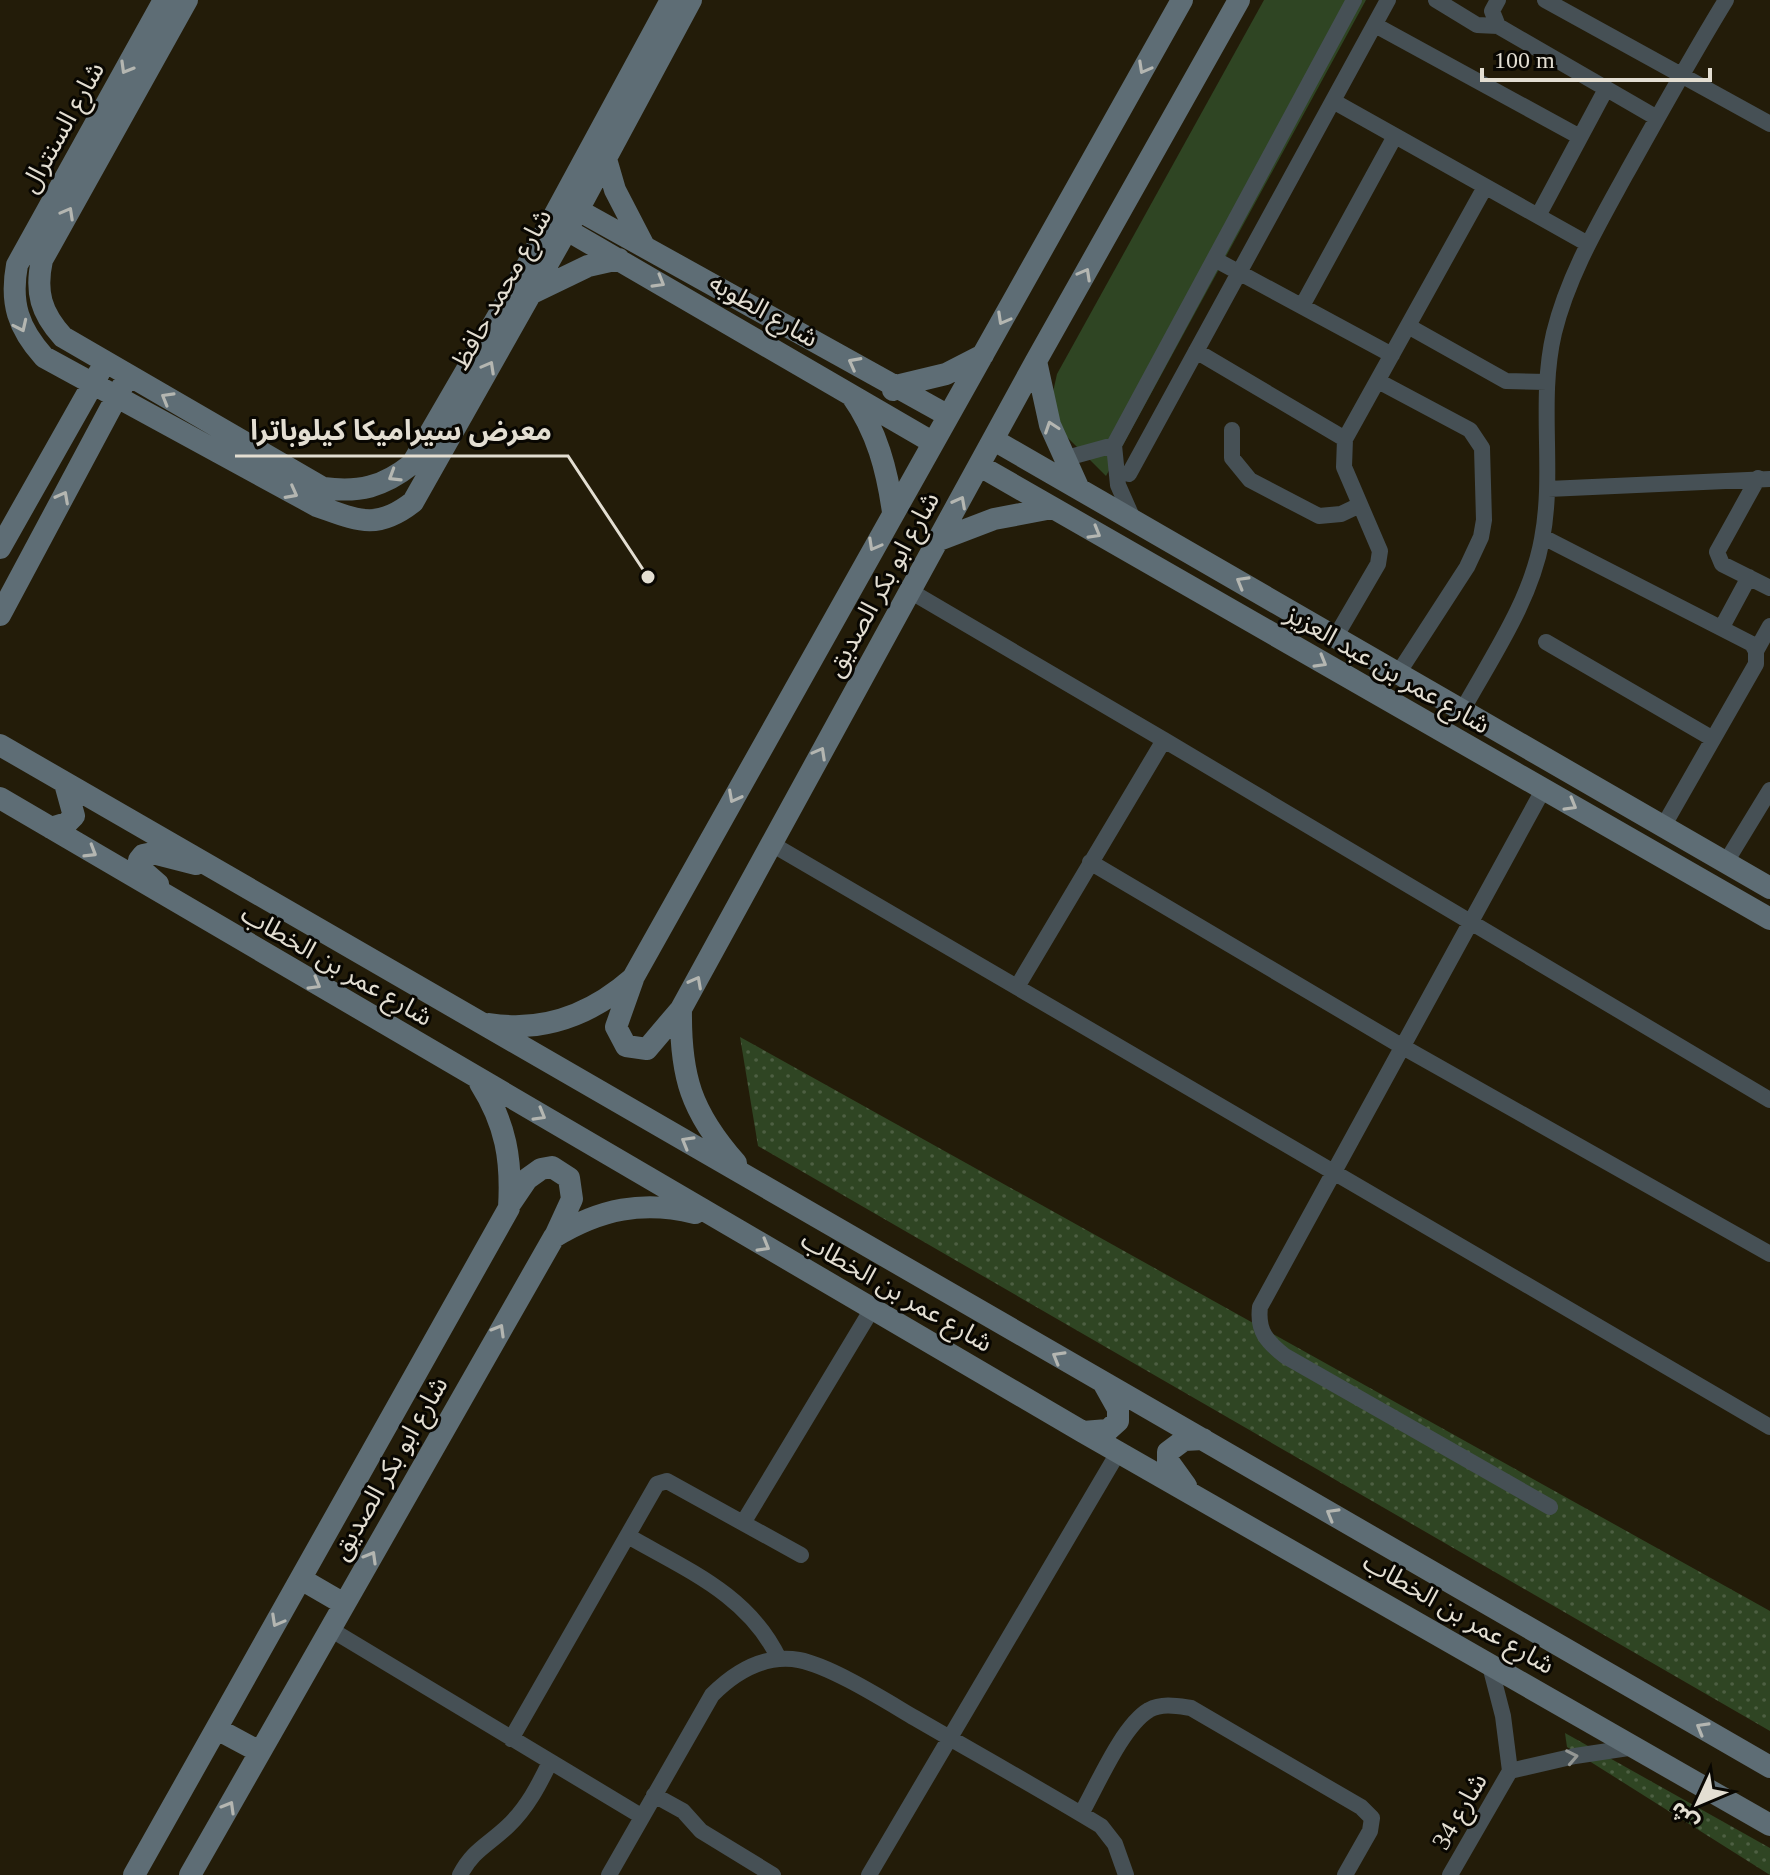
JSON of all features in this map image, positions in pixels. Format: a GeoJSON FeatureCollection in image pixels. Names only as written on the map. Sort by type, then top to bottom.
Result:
{"type":"FeatureCollection","features":[{"type":"Feature","properties":{"kind":"street"},"geometry":{"type":"LineString","coordinates":[[150,26],[153,0]]}},
{"type":"Feature","properties":{"kind":"street","name":"شارع السنترال"},"geometry":{"type":"LineString","coordinates":[[164,0],[113,111],[81,170],[42,260],[37,281],[40,302],[48,321],[63,337],[235,437]]}},
{"type":"Feature","properties":{"kind":"street","name":"شارع السنترال"},"geometry":{"type":"LineString","coordinates":[[113,111],[187,0]]}},
{"type":"Feature","properties":{"kind":"street","name":"شارع محمد حافظ"},"geometry":{"type":"LineString","coordinates":[[235,437],[323,488],[347,491],[371,488],[393,479],[412,464],[537,247],[671,0]]}},
{"type":"Feature","properties":{"kind":"street","name":"شارع محمد حافظ"},"geometry":{"type":"LineString","coordinates":[[222,457],[317,506],[342,515],[380,522],[394,517],[413,502],[567,230],[691,0]]}},
{"type":"Feature","properties":{"kind":"street","name":"شارع ابو بكر الصديق"},"geometry":{"type":"LineString","coordinates":[[477,1022],[506,1027],[562,1020],[588,1010],[633,978],[1182,0]]}},
{"type":"Feature","properties":{"kind":"street","name":"شارع ابو بكر الصديق"},"geometry":{"type":"LineString","coordinates":[[772,1190],[737,1165],[709,1133],[690,1095],[680,1053],[681,1009],[1036,361],[1239,0]]}},
{"type":"Feature","properties":{"kind":"street"},"geometry":{"type":"LineString","coordinates":[[1133,519],[1118,485],[1115,444],[1354,0]]}},
{"type":"Feature","properties":{"kind":"street"},"geometry":{"type":"LineString","coordinates":[[1129,474],[1388,0]]}},
{"type":"Feature","properties":{"kind":"street"},"geometry":{"type":"LineString","coordinates":[[1436,0],[1477,25],[1498,26],[1657,118]]}},
{"type":"Feature","properties":{"kind":"street"},"geometry":{"type":"LineString","coordinates":[[1498,0],[1492,11],[1498,26]]}},
{"type":"Feature","properties":{"kind":"street"},"geometry":{"type":"LineString","coordinates":[[1545,0],[1770,124]]}},
{"type":"Feature","properties":{"kind":"street"},"geometry":{"type":"LineString","coordinates":[[1463,709],[1522,602],[1543,537],[1548,489],[1547,382],[1554,334],[1568,289],[1588,244],[1680,76],[1726,0]]}},
{"type":"Feature","properties":{"kind":"street"},"geometry":{"type":"LineString","coordinates":[[1375,25],[1580,137]]}},
{"type":"Feature","properties":{"kind":"street"},"geometry":{"type":"LineString","coordinates":[[1538,216],[1606,89]]}},
{"type":"Feature","properties":{"kind":"street"},"geometry":{"type":"LineString","coordinates":[[1333,101],[1588,244]]}},
{"type":"Feature","properties":{"kind":"street"},"geometry":{"type":"LineString","coordinates":[[1302,306],[1395,136]]}},
{"type":"Feature","properties":{"kind":"street"},"geometry":{"type":"LineString","coordinates":[[606,159],[623,210],[644,247]]}},
{"type":"Feature","properties":{"kind":"street","name":"شارع السنترال"},"geometry":{"type":"LineString","coordinates":[[81,170],[17,265],[13,290],[16,315],[27,338],[44,357],[222,457]]}},
{"type":"Feature","properties":{"kind":"street"},"geometry":{"type":"LineString","coordinates":[[1336,636],[1378,564],[1380,551],[1344,467],[1345,439],[1485,187]]}},
{"type":"Feature","properties":{"kind":"street","name":"شارع الطوبه"},"geometry":{"type":"LineString","coordinates":[[578,210],[947,415]]}},
{"type":"Feature","properties":{"kind":"street","name":"شارع الطوبه"},"geometry":{"type":"LineString","coordinates":[[567,230],[849,391],[932,442]]}},
{"type":"Feature","properties":{"kind":"street"},"geometry":{"type":"LineString","coordinates":[[531,293],[559,278],[619,259]]}},
{"type":"Feature","properties":{"kind":"street"},"geometry":{"type":"LineString","coordinates":[[1216,260],[1392,355]]}},
{"type":"Feature","properties":{"kind":"street"},"geometry":{"type":"LineString","coordinates":[[1408,326],[1506,381],[1547,382]]}},
{"type":"Feature","properties":{"kind":"street"},"geometry":{"type":"LineString","coordinates":[[1196,351],[1345,439]]}},
{"type":"Feature","properties":{"kind":"street"},"geometry":{"type":"LineString","coordinates":[[881,411],[896,386],[946,374],[984,355]]}},
{"type":"Feature","properties":{"kind":"street"},"geometry":{"type":"LineString","coordinates":[[1036,361],[1043,404],[1060,468]]}},
{"type":"Feature","properties":{"kind":"street"},"geometry":{"type":"LineString","coordinates":[[0,548],[105,362]]}},
{"type":"Feature","properties":{"kind":"street"},"geometry":{"type":"LineString","coordinates":[[0,615],[128,375]]}},
{"type":"Feature","properties":{"kind":"street"},"geometry":{"type":"LineString","coordinates":[[1378,381],[1470,430],[1482,448],[1484,520],[1481,537],[1467,567],[1399,672]]}},
{"type":"Feature","properties":{"kind":"street"},"geometry":{"type":"LineString","coordinates":[[849,391],[871,426],[882,455],[893,512]]}},
{"type":"Feature","properties":{"kind":"street"},"geometry":{"type":"LineString","coordinates":[[1232,430],[1232,458],[1250,480],[1319,516],[1341,514],[1360,505]]}},
{"type":"Feature","properties":{"kind":"street"},"geometry":{"type":"LineString","coordinates":[[222,457],[235,437]]}},
{"type":"Feature","properties":{"kind":"street","name":"شارع عمر بن عبد العزيز"},"geometry":{"type":"LineString","coordinates":[[994,440],[1060,468],[1079,488],[1770,888]]}},
{"type":"Feature","properties":{"kind":"street"},"geometry":{"type":"LineString","coordinates":[[939,540],[994,519],[1046,505],[1044,489],[1060,468],[1115,444],[1139,455]]}},
{"type":"Feature","properties":{"kind":"street","name":"شارع عمر بن عبد العزيز"},"geometry":{"type":"LineString","coordinates":[[980,466],[1770,919]]}},
{"type":"Feature","properties":{"kind":"street"},"geometry":{"type":"LineString","coordinates":[[1548,489],[1764,478]]}},
{"type":"Feature","properties":{"kind":"street"},"geometry":{"type":"LineString","coordinates":[[1764,478],[1717,549],[1722,564],[1770,588]]}},
{"type":"Feature","properties":{"kind":"street"},"geometry":{"type":"LineString","coordinates":[[22,509],[49,524]]}},
{"type":"Feature","properties":{"kind":"street"},"geometry":{"type":"LineString","coordinates":[[1543,537],[1722,627],[1752,644],[1756,651]]}},
{"type":"Feature","properties":{"kind":"street"},"geometry":{"type":"LineString","coordinates":[[1722,627],[1749,577]]}},
{"type":"Feature","properties":{"kind":"street"},"geometry":{"type":"LineString","coordinates":[[910,591],[1770,1100]]}},
{"type":"Feature","properties":{"kind":"street"},"geometry":{"type":"LineString","coordinates":[[1279,638],[1292,610]]}},
{"type":"Feature","properties":{"kind":"street"},"geometry":{"type":"LineString","coordinates":[[1664,825],[1756,664],[1756,651],[1770,626]]}},
{"type":"Feature","properties":{"kind":"street"},"geometry":{"type":"LineString","coordinates":[[1546,642],[1713,739]]}},
{"type":"Feature","properties":{"kind":"street"},"geometry":{"type":"LineString","coordinates":[[1017,987],[1164,740]]}},
{"type":"Feature","properties":{"kind":"street","name":"شارع عمر بن الخطاب"},"geometry":{"type":"LineString","coordinates":[[0,745],[66,787],[217,867],[477,1022],[1770,1767]]}},
{"type":"Feature","properties":{"kind":"street"},"geometry":{"type":"LineString","coordinates":[[51,828],[67,823],[74,816],[66,787]]}},
{"type":"Feature","properties":{"kind":"street"},"geometry":{"type":"LineString","coordinates":[[1543,790],[1332,1171],[1260,1307],[1258,1322],[1262,1333],[1285,1356],[1550,1507]]}},
{"type":"Feature","properties":{"kind":"street"},"geometry":{"type":"LineString","coordinates":[[1726,862],[1770,790]]}},
{"type":"Feature","properties":{"kind":"street","name":"شارع عمر بن الخطاب"},"geometry":{"type":"LineString","coordinates":[[0,798],[1083,1432],[1770,1825]]}},
{"type":"Feature","properties":{"kind":"street"},"geometry":{"type":"LineString","coordinates":[[770,843],[1770,1427]]}},
{"type":"Feature","properties":{"kind":"street"},"geometry":{"type":"LineString","coordinates":[[192,912],[142,870],[139,860],[148,853],[217,867]]}},
{"type":"Feature","properties":{"kind":"street"},"geometry":{"type":"LineString","coordinates":[[1090,862],[1403,1047],[1770,1254]]}},
{"type":"Feature","properties":{"kind":"street"},"geometry":{"type":"LineString","coordinates":[[633,978],[616,1027],[626,1046],[647,1049],[681,1009]]}},
{"type":"Feature","properties":{"kind":"street","name":"شارع ابو بكر الصديق"},"geometry":{"type":"LineString","coordinates":[[478,1079],[494,1106],[507,1138],[511,1173],[509,1208]]}},
{"type":"Feature","properties":{"kind":"street","name":"شارع ابو بكر الصديق"},"geometry":{"type":"LineString","coordinates":[[134,1875],[509,1208],[527,1179],[541,1169],[561,1171],[569,1178],[572,1199],[554,1237],[190,1875]]}},
{"type":"Feature","properties":{"kind":"street"},"geometry":{"type":"LineString","coordinates":[[554,1237],[605,1211],[634,1207],[663,1207],[717,1218]]}},
{"type":"Feature","properties":{"kind":"street"},"geometry":{"type":"LineString","coordinates":[[743,1523],[872,1309]]}},
{"type":"Feature","properties":{"kind":"street"},"geometry":{"type":"LineString","coordinates":[[1083,1432],[1108,1430],[1118,1421],[1118,1409],[1104,1384]]}},
{"type":"Feature","properties":{"kind":"street"},"geometry":{"type":"LineString","coordinates":[[1191,1492],[1177,1476],[1167,1456],[1171,1447],[1184,1440],[1203,1439]]}},
{"type":"Feature","properties":{"kind":"street"},"geometry":{"type":"LineString","coordinates":[[869,1875],[1119,1451]]}},
{"type":"Feature","properties":{"kind":"street"},"geometry":{"type":"LineString","coordinates":[[511,1739],[661,1481],[801,1555]]}},
{"type":"Feature","properties":{"kind":"street"},"geometry":{"type":"LineString","coordinates":[[628,1536],[739,1602],[769,1638],[779,1659]]}},
{"type":"Feature","properties":{"kind":"street"},"geometry":{"type":"LineString","coordinates":[[301,1579],[344,1604]]}},
{"type":"Feature","properties":{"kind":"street"},"geometry":{"type":"LineString","coordinates":[[330,1629],[641,1816]]}},
{"type":"Feature","properties":{"kind":"street"},"geometry":{"type":"LineString","coordinates":[[609,1875],[712,1695],[730,1677],[754,1665],[779,1659],[801,1660],[875,1695],[1101,1826],[1115,1844],[1126,1875]]}},
{"type":"Feature","properties":{"kind":"street"},"geometry":{"type":"LineString","coordinates":[[1489,1662],[1503,1716],[1510,1771],[1575,1756],[1635,1747]]}},
{"type":"Feature","properties":{"kind":"street"},"geometry":{"type":"LineString","coordinates":[[1081,1814],[1134,1724],[1149,1710],[1170,1704],[1191,1708],[1361,1807],[1372,1818],[1370,1831],[1345,1875]]}},
{"type":"Feature","properties":{"kind":"street"},"geometry":{"type":"LineString","coordinates":[[217,1729],[260,1752]]}},
{"type":"Feature","properties":{"kind":"street"},"geometry":{"type":"LineString","coordinates":[[460,1875],[471,1854],[492,1840],[527,1804],[550,1762]]}},
{"type":"Feature","properties":{"kind":"street","name":"شارع 34"},"geometry":{"type":"LineString","coordinates":[[1450,1875],[1510,1771]]}},
{"type":"Feature","properties":{"kind":"street"},"geometry":{"type":"LineString","coordinates":[[654,1795],[683,1811],[707,1835],[773,1875]]}},
{"type":"Feature","properties":{"kind":"green space"},"geometry":{"type":"Polygon","coordinates":[[[1264,0],[1366,0],[1106,476],[1063,433],[1051,401],[1057,374],[1264,0]]]}},
{"type":"Feature","properties":{"kind":"green space"},"geometry":{"type":"Polygon","coordinates":[[[740,1037],[1770,1611],[1770,1731],[758,1146],[740,1037]]]}},
{"type":"Feature","properties":{"kind":"green space"},"geometry":{"type":"Polygon","coordinates":[[[1565,1733],[1770,1848],[1770,1875],[1567,1747],[1565,1733]]]}},
{"type":"Feature","properties":{"kind":"place","name":"معرض سيراميكا كيلوباترا"},"geometry":{"type":"Point","coordinates":[648,577]}}]}
